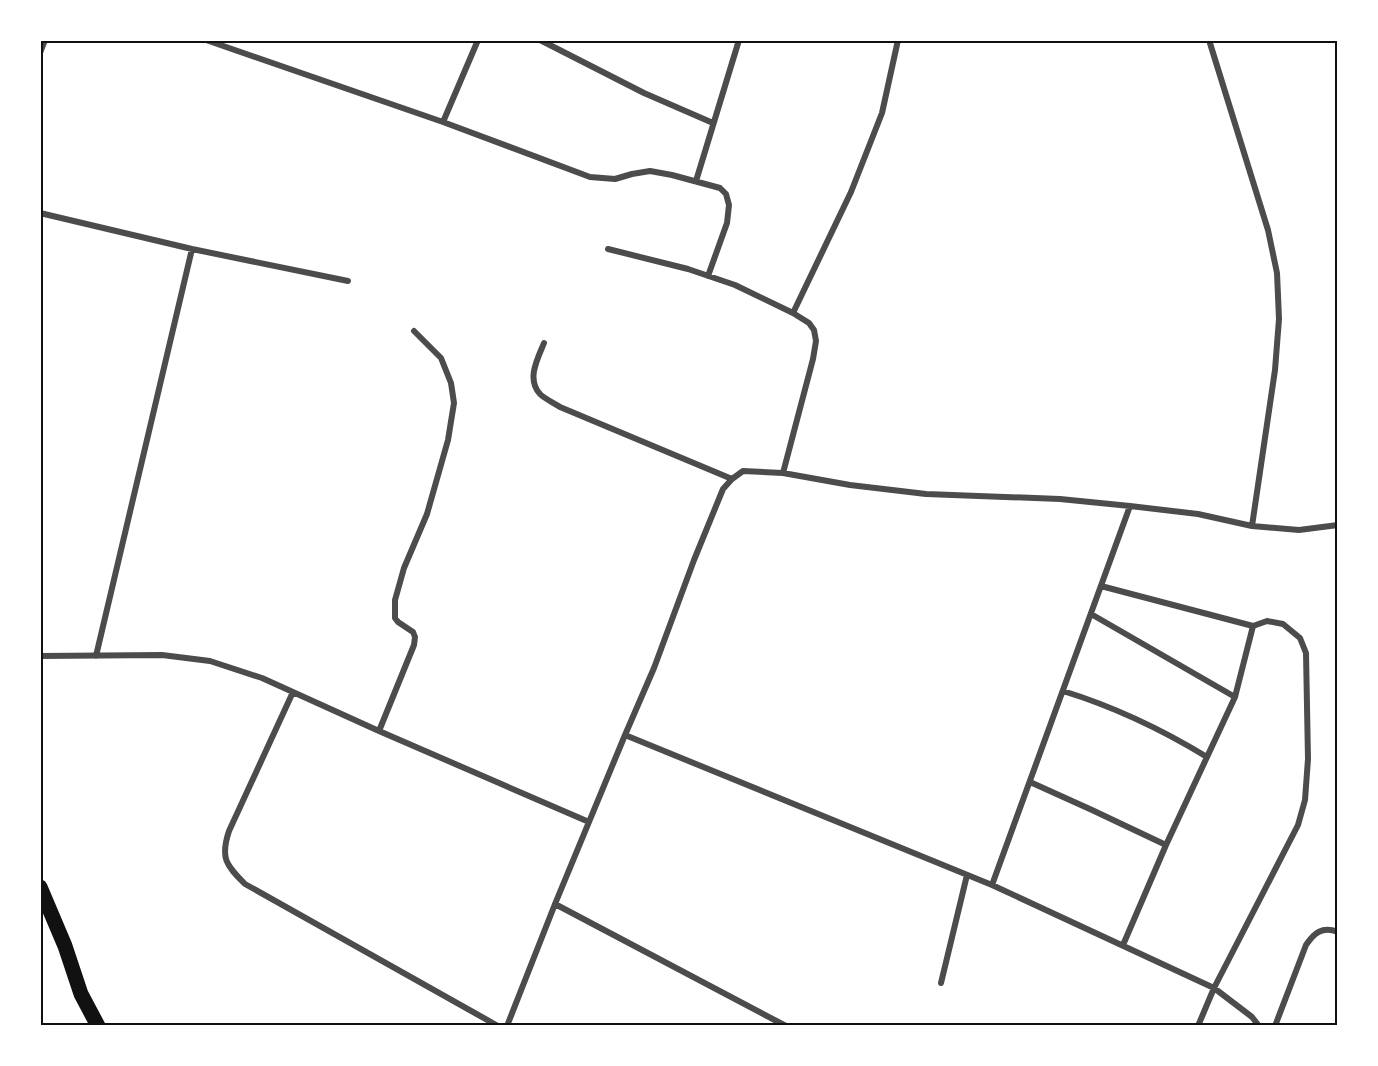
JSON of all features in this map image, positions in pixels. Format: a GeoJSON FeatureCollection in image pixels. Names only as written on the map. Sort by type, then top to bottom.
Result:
{"type":"FeatureCollection","features":[{"type":"Feature","properties":{"kind":"main road"},"geometry":{"type":"LineString","coordinates":[[40,887],[65,946],[81,994],[98,1026]]}},
{"type":"Feature","properties":{"kind":"street"},"geometry":{"type":"LineString","coordinates":[[40,53],[45,40]]}},
{"type":"Feature","properties":{"kind":"street"},"geometry":{"type":"LineString","coordinates":[[206,40],[443,122],[590,177],[615,179],[650,171],[720,188],[726,194],[729,205],[727,223],[708,276]]}},
{"type":"Feature","properties":{"kind":"street"},"geometry":{"type":"LineString","coordinates":[[443,122],[478,40]]}},
{"type":"Feature","properties":{"kind":"street"},"geometry":{"type":"LineString","coordinates":[[540,40],[644,93],[713,123]]}},
{"type":"Feature","properties":{"kind":"street"},"geometry":{"type":"LineString","coordinates":[[696,181],[739,40]]}},
{"type":"Feature","properties":{"kind":"street"},"geometry":{"type":"LineString","coordinates":[[793,313],[851,192],[882,113],[898,40]]}},
{"type":"Feature","properties":{"kind":"street"},"geometry":{"type":"LineString","coordinates":[[1209,40],[1268,230],[1277,273],[1279,319],[1275,370],[1252,526]]}},
{"type":"Feature","properties":{"kind":"street"},"geometry":{"type":"LineString","coordinates":[[40,213],[192,249],[348,281]]}},
{"type":"Feature","properties":{"kind":"street"},"geometry":{"type":"LineString","coordinates":[[96,656],[192,249]]}},
{"type":"Feature","properties":{"kind":"street"},"geometry":{"type":"LineString","coordinates":[[608,249],[688,269],[735,285],[809,323],[814,330],[816,341],[813,359],[783,473]]}},
{"type":"Feature","properties":{"kind":"street"},"geometry":{"type":"LineString","coordinates":[[379,731],[414,645],[415,637],[412,632],[395,618],[395,600],[404,568],[427,514],[448,440],[454,403],[451,383],[441,358],[414,331]]}},
{"type":"Feature","properties":{"kind":"street"},"geometry":{"type":"LineString","coordinates":[[544,344],[535,365],[533,381],[539,393],[560,407],[732,478]]}},
{"type":"Feature","properties":{"kind":"street"},"geometry":{"type":"LineString","coordinates":[[507,1026],[555,904],[654,668],[723,489],[732,478],[743,471],[783,473],[850,485],[926,494],[1060,499],[1130,506],[1198,514],[1252,526],[1299,530],[1338,525]]}},
{"type":"Feature","properties":{"kind":"street"},"geometry":{"type":"LineString","coordinates":[[992,885],[1130,506]]}},
{"type":"Feature","properties":{"kind":"street"},"geometry":{"type":"LineString","coordinates":[[1101,586],[1253,626],[1267,621],[1283,624],[1300,638],[1306,653],[1308,759],[1305,800],[1298,825],[1214,988],[1198,1026]]}},
{"type":"Feature","properties":{"kind":"street"},"geometry":{"type":"LineString","coordinates":[[1091,614],[1235,697]]}},
{"type":"Feature","properties":{"kind":"street"},"geometry":{"type":"LineString","coordinates":[[1123,945],[1166,845],[1235,697],[1253,626]]}},
{"type":"Feature","properties":{"kind":"street"},"geometry":{"type":"LineString","coordinates":[[40,656],[162,655],[210,662],[262,678],[589,822]]}},
{"type":"Feature","properties":{"kind":"street"},"geometry":{"type":"LineString","coordinates":[[1063,691],[1095,701],[1130,716],[1171,735],[1207,757]]}},
{"type":"Feature","properties":{"kind":"street"},"geometry":{"type":"LineString","coordinates":[[293,692],[224,845],[226,860],[232,872],[245,884],[498,1026]]}},
{"type":"Feature","properties":{"kind":"street"},"geometry":{"type":"LineString","coordinates":[[625,735],[992,885],[1123,945],[1214,988],[1252,1017],[1259,1026]]}},
{"type":"Feature","properties":{"kind":"street"},"geometry":{"type":"LineString","coordinates":[[1030,782],[1166,845]]}},
{"type":"Feature","properties":{"kind":"street"},"geometry":{"type":"LineString","coordinates":[[941,983],[967,875]]}},
{"type":"Feature","properties":{"kind":"street"},"geometry":{"type":"LineString","coordinates":[[555,904],[786,1026]]}},
{"type":"Feature","properties":{"kind":"street"},"geometry":{"type":"LineString","coordinates":[[1275,1026],[1306,945],[1313,934],[1323,930],[1338,932]]}}]}
